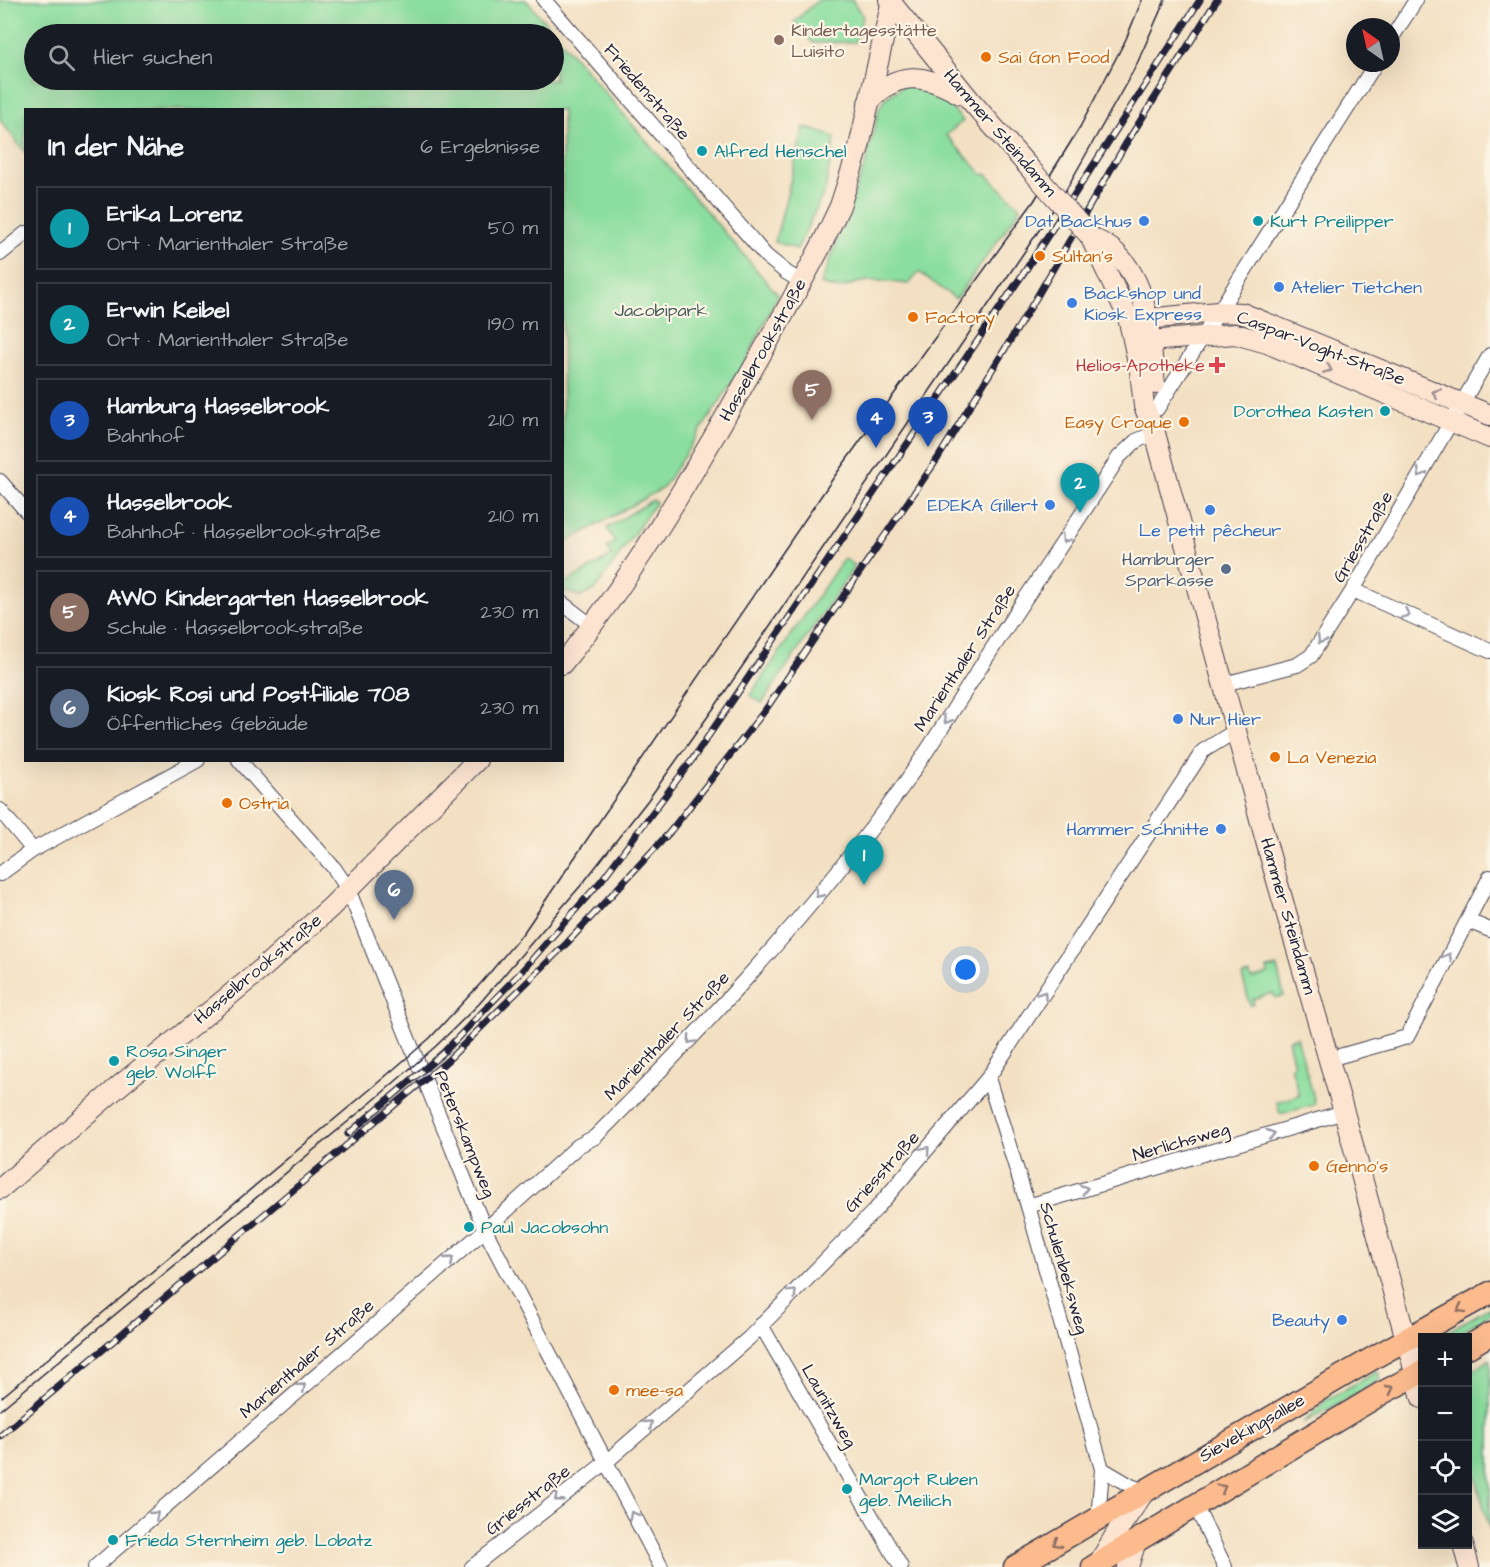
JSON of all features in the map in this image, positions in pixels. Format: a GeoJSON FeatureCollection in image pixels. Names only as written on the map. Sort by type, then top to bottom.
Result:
{"type":"FeatureCollection","features":[{"type":"Feature","properties":{"kind":"main road","name":"Sievekingsallee"},"geometry":{"type":"LineString","coordinates":[[1016,1567],[1490,1293]]}},
{"type":"Feature","properties":{"kind":"main road"},"geometry":{"type":"LineString","coordinates":[[1472,1344],[1490,1334]]}},
{"type":"Feature","properties":{"kind":"main road","name":"Sievekingsallee"},"geometry":{"type":"LineString","coordinates":[[1096,1566],[1418,1374]]}},
{"type":"Feature","properties":{"kind":"street","name":"Friedenstraße"},"geometry":{"type":"LineString","coordinates":[[544,0],[766,256],[802,282]]}},
{"type":"Feature","properties":{"kind":"street"},"geometry":{"type":"LineString","coordinates":[[1400,25],[1416,0]]}},
{"type":"Feature","properties":{"kind":"street","name":"Hasselbrookstraße"},"geometry":{"type":"LineString","coordinates":[[564,661],[592,626],[676,501],[802,282],[840,206],[860,147],[891,1]]}},
{"type":"Feature","properties":{"kind":"street","name":"Hammer Steindamm"},"geometry":{"type":"LineString","coordinates":[[891,1],[970,100],[1090,236],[1116,252],[1129,267],[1140,289],[1140,371],[1144,406],[1155,433],[1273,867],[1344,1112],[1406,1340],[1418,1370]]}},
{"type":"Feature","properties":{"kind":"street"},"geometry":{"type":"LineString","coordinates":[[1158,409],[1370,72]]}},
{"type":"Feature","properties":{"kind":"street"},"geometry":{"type":"LineString","coordinates":[[868,103],[882,89],[893,83],[914,78],[933,80],[970,100]]}},
{"type":"Feature","properties":{"kind":"street"},"geometry":{"type":"LineString","coordinates":[[0,254],[24,235]]}},
{"type":"Feature","properties":{"kind":"street","name":"Caspar-Voght-Straße"},"geometry":{"type":"LineString","coordinates":[[1139,324],[1218,312],[1242,313],[1490,415]]}},
{"type":"Feature","properties":{"kind":"street","name":"Hammer Steindamm"},"geometry":{"type":"LineString","coordinates":[[1139,324],[1150,341],[1158,409],[1155,433]]}},
{"type":"Feature","properties":{"kind":"street","name":"Caspar-Voght-Straße"},"geometry":{"type":"LineString","coordinates":[[1150,341],[1235,334],[1267,343],[1490,438]]}},
{"type":"Feature","properties":{"kind":"street","name":"Griesstraße"},"geometry":{"type":"LineString","coordinates":[[1224,684],[1297,665],[1305,661],[1315,650],[1353,590],[1490,355]]}},
{"type":"Feature","properties":{"kind":"street","name":"Marienthaler Straße"},"geometry":{"type":"LineString","coordinates":[[95,1567],[578,1146],[595,1137],[683,1049],[788,932],[881,816],[925,754],[1119,457],[1136,441],[1155,433]]}},
{"type":"Feature","properties":{"kind":"street"},"geometry":{"type":"LineString","coordinates":[[0,481],[24,509]]}},
{"type":"Feature","properties":{"kind":"street"},"geometry":{"type":"LineString","coordinates":[[1353,590],[1490,651]]}},
{"type":"Feature","properties":{"kind":"street"},"geometry":{"type":"LineString","coordinates":[[564,605],[592,626]]}},
{"type":"Feature","properties":{"kind":"street","name":"Griesstraße"},"geometry":{"type":"LineString","coordinates":[[472,1567],[605,1462],[761,1325],[876,1209],[988,1078],[1203,751],[1237,730]]}},
{"type":"Feature","properties":{"kind":"street"},"geometry":{"type":"LineString","coordinates":[[0,874],[33,850],[194,762]]}},
{"type":"Feature","properties":{"kind":"street","name":"Peterskampweg"},"geometry":{"type":"LineString","coordinates":[[240,762],[334,868],[348,889],[484,1230],[661,1567]]}},
{"type":"Feature","properties":{"kind":"street","name":"Hasselbrookstraße"},"geometry":{"type":"LineString","coordinates":[[0,1189],[118,1087],[264,967],[331,907],[475,762]]}},
{"type":"Feature","properties":{"kind":"street"},"geometry":{"type":"LineString","coordinates":[[0,810],[33,850]]}},
{"type":"Feature","properties":{"kind":"street"},"geometry":{"type":"LineString","coordinates":[[1329,1059],[1407,1036],[1490,877]]}},
{"type":"Feature","properties":{"kind":"street"},"geometry":{"type":"LineString","coordinates":[[1468,921],[1490,930]]}},
{"type":"Feature","properties":{"kind":"street","name":"Schulenbeksweg"},"geometry":{"type":"LineString","coordinates":[[988,1078],[1028,1206],[1102,1469],[1098,1520]]}},
{"type":"Feature","properties":{"kind":"street","name":"Nerlichsweg"},"geometry":{"type":"LineString","coordinates":[[1028,1206],[1344,1112]]}},
{"type":"Feature","properties":{"kind":"street","name":"Launitzweg"},"geometry":{"type":"LineString","coordinates":[[761,1325],[901,1567]]}},
{"type":"Feature","properties":{"kind":"street"},"geometry":{"type":"LineString","coordinates":[[1096,1566],[1145,1491],[1131,1486],[1102,1469]]}},
{"type":"Feature","properties":{"kind":"street"},"geometry":{"type":"LineString","coordinates":[[1195,1505],[1225,1567]]}},
{"type":"Feature","properties":{"kind":"street"},"geometry":{"type":"LineString","coordinates":[[1128,1567],[1136,1541]]}},
{"type":"Feature","properties":{"kind":"street"},"geometry":{"type":"LineString","coordinates":[[1464,1549],[1469,1567]]}},
{"type":"Feature","properties":{"kind":"green space","name":"Jacobipark"},"geometry":{"type":"Polygon","coordinates":[[[0,0],[526,0],[547,24],[24,24],[24,90],[564,90],[564,44],[778,295],[745,363],[663,488],[564,543],[564,108],[24,108],[24,151],[0,120],[0,0]]]}},
{"type":"Feature","properties":{"kind":"green space"},"geometry":{"type":"Polygon","coordinates":[[[818,0],[852,0],[863,16],[855,42],[813,43],[794,22],[818,0]]]}},
{"type":"Feature","properties":{"kind":"green space"},"geometry":{"type":"Polygon","coordinates":[[[905,85],[938,92],[963,121],[946,135],[983,175],[986,174],[1021,208],[956,299],[919,272],[909,284],[868,281],[833,288],[821,284],[866,162],[879,109],[885,98],[905,85]]]}},
{"type":"Feature","properties":{"kind":"green space"},"geometry":{"type":"Polygon","coordinates":[[[804,127],[835,137],[825,190],[797,249],[775,242],[804,127]]]}},
{"type":"Feature","properties":{"kind":"green space"},"geometry":{"type":"Polygon","coordinates":[[[652,500],[656,502],[595,590],[581,597],[564,590],[564,581],[565,583],[612,556],[607,547],[615,542],[607,528],[652,500]]]}},
{"type":"Feature","properties":{"kind":"green space"},"geometry":{"type":"Polygon","coordinates":[[[844,558],[855,566],[762,703],[750,695],[844,558]]]}},
{"type":"Feature","properties":{"kind":"green space"},"geometry":{"type":"Polygon","coordinates":[[[1277,967],[1284,996],[1275,998],[1273,993],[1253,999],[1254,1004],[1250,1005],[1242,976],[1250,974],[1251,979],[1268,974],[1267,969],[1277,967]]]}},
{"type":"Feature","properties":{"kind":"green space"},"geometry":{"type":"Polygon","coordinates":[[[1297,1037],[1315,1102],[1314,1105],[1280,1114],[1277,1102],[1299,1095],[1291,1066],[1294,1065],[1288,1040],[1297,1037]]]}},
{"type":"Feature","properties":{"kind":"green space"},"geometry":{"type":"Polygon","coordinates":[[[1490,1307],[1490,1314],[1459,1333],[1445,1333],[1490,1307]]]}},
{"type":"Feature","properties":{"kind":"green space"},"geometry":{"type":"Polygon","coordinates":[[[1490,1359],[1490,1530],[1472,1465],[1472,1371],[1490,1359]]]}},
{"type":"Feature","properties":{"kind":"green space"},"geometry":{"type":"Polygon","coordinates":[[[1378,1371],[1380,1380],[1302,1424],[1326,1400],[1378,1371]]]}},
{"type":"Feature","properties":{"kind":"tram line"},"geometry":{"type":"LineString","coordinates":[[2,1397],[430,1038],[524,932],[834,477],[1034,201],[1080,127],[1126,39],[1142,0]]}},
{"type":"Feature","properties":{"kind":"tram line"},"geometry":{"type":"LineString","coordinates":[[0,1410],[436,1046],[479,1004],[583,883],[648,800],[716,705],[1063,195],[1136,66],[1165,0]]}},
{"type":"Feature","properties":{"kind":"railway"},"geometry":{"type":"LineString","coordinates":[[348,1134],[443,1053],[520,973],[601,881],[692,760],[1025,271],[1200,0]]}},
{"type":"Feature","properties":{"kind":"railway"},"geometry":{"type":"LineString","coordinates":[[0,1436],[447,1061],[567,943],[669,833],[766,709],[938,458],[1035,300],[1125,145],[1217,0]]}},
{"type":"Feature","properties":{"kind":"place","name":"Kindertagesstätte Luisito"},"geometry":{"type":"Point","coordinates":[779,40]}},
{"type":"Feature","properties":{"kind":"place","name":"Sai Gon Food"},"geometry":{"type":"Point","coordinates":[986,57]}},
{"type":"Feature","properties":{"kind":"place","name":"Alfred Henschel"},"geometry":{"type":"Point","coordinates":[702,151]}},
{"type":"Feature","properties":{"kind":"place","name":"Dat Backhus"},"geometry":{"type":"Point","coordinates":[1144,221]}},
{"type":"Feature","properties":{"kind":"place","name":"Kurt Preilipper"},"geometry":{"type":"Point","coordinates":[1258,221]}},
{"type":"Feature","properties":{"kind":"place","name":"Sultan's"},"geometry":{"type":"Point","coordinates":[1040,256]}},
{"type":"Feature","properties":{"kind":"place","name":"Atelier Tietchen"},"geometry":{"type":"Point","coordinates":[1279,287]}},
{"type":"Feature","properties":{"kind":"place","name":"Backshop und Kiosk Express"},"geometry":{"type":"Point","coordinates":[1072,303]}},
{"type":"Feature","properties":{"kind":"place","name":"Factory"},"geometry":{"type":"Point","coordinates":[913,317]}},
{"type":"Feature","properties":{"kind":"place","name":"Helios-Apotheke"},"geometry":{"type":"Point","coordinates":[1217,365]}},
{"type":"Feature","properties":{"kind":"place","name":"Dorothea Kasten"},"geometry":{"type":"Point","coordinates":[1385,411]}},
{"type":"Feature","properties":{"kind":"place","name":"AWO Kindergarten Hasselbrook"},"geometry":{"type":"Point","coordinates":[812,420]}},
{"type":"Feature","properties":{"kind":"place","name":"Easy Croque"},"geometry":{"type":"Point","coordinates":[1184,422]}},
{"type":"Feature","properties":{"kind":"place","name":"Hamburg Hasselbrook"},"geometry":{"type":"Point","coordinates":[928,447]}},
{"type":"Feature","properties":{"kind":"place","name":"Hasselbrook"},"geometry":{"type":"Point","coordinates":[876,448]}},
{"type":"Feature","properties":{"kind":"place","name":"EDEKA Gillert"},"geometry":{"type":"Point","coordinates":[1050,505]}},
{"type":"Feature","properties":{"kind":"place","name":"Le petit pêcheur"},"geometry":{"type":"Point","coordinates":[1210,510]}},
{"type":"Feature","properties":{"kind":"place","name":"Erwin Keibel"},"geometry":{"type":"Point","coordinates":[1080,513]}},
{"type":"Feature","properties":{"kind":"place","name":"Hamburger Sparkasse"},"geometry":{"type":"Point","coordinates":[1226,569]}},
{"type":"Feature","properties":{"kind":"place","name":"Nur Hier"},"geometry":{"type":"Point","coordinates":[1178,719]}},
{"type":"Feature","properties":{"kind":"place","name":"La Venezia"},"geometry":{"type":"Point","coordinates":[1275,757]}},
{"type":"Feature","properties":{"kind":"place","name":"Ostria"},"geometry":{"type":"Point","coordinates":[227,803]}},
{"type":"Feature","properties":{"kind":"place","name":"Hammer Schnitte"},"geometry":{"type":"Point","coordinates":[1221,829]}},
{"type":"Feature","properties":{"kind":"place","name":"Erika Lorenz"},"geometry":{"type":"Point","coordinates":[864,885]}},
{"type":"Feature","properties":{"kind":"place","name":"Kiosk Rosi und Postfiliale 708"},"geometry":{"type":"Point","coordinates":[394,920]}},
{"type":"Feature","properties":{"kind":"place","name":"Rosa Singer geb. Wolff"},"geometry":{"type":"Point","coordinates":[114,1061]}},
{"type":"Feature","properties":{"kind":"place","name":"Genno's"},"geometry":{"type":"Point","coordinates":[1314,1166]}},
{"type":"Feature","properties":{"kind":"place","name":"Paul Jacobsohn"},"geometry":{"type":"Point","coordinates":[469,1227]}},
{"type":"Feature","properties":{"kind":"place","name":"Beauty"},"geometry":{"type":"Point","coordinates":[1342,1320]}},
{"type":"Feature","properties":{"kind":"place","name":"mee-sa"},"geometry":{"type":"Point","coordinates":[614,1390]}},
{"type":"Feature","properties":{"kind":"place","name":"Margot Ruben geb. Meilich"},"geometry":{"type":"Point","coordinates":[847,1489]}},
{"type":"Feature","properties":{"kind":"place","name":"Frieda Sternheim geb. Lobatz"},"geometry":{"type":"Point","coordinates":[113,1540]}}]}
